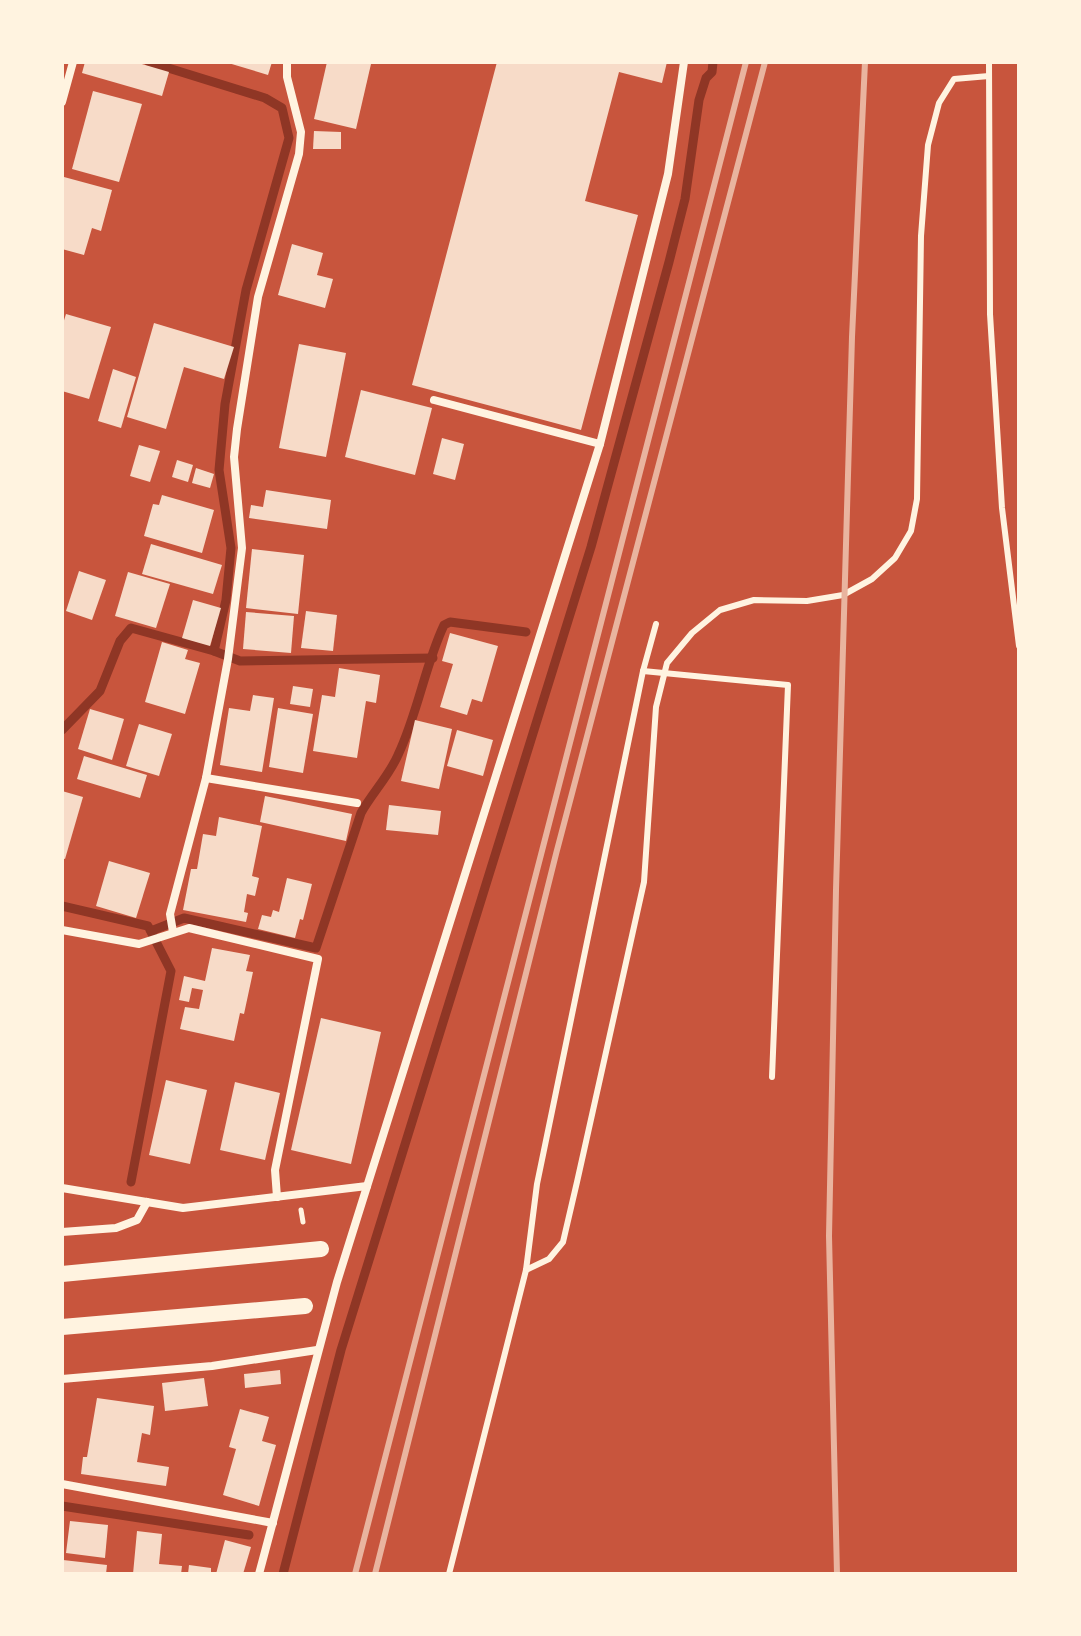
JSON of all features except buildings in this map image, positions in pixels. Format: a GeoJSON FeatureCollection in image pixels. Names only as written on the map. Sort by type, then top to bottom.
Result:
{"type":"FeatureCollection","features":[{"type":"Feature","properties":{"kind":"main road"},"geometry":{"type":"LineString","coordinates":[[62,1274],[321,1249]]}},
{"type":"Feature","properties":{"kind":"main road"},"geometry":{"type":"LineString","coordinates":[[62,1327],[305,1306]]}},
{"type":"Feature","properties":{"kind":"street"},"geometry":{"type":"LineString","coordinates":[[62,102],[73,62]]}},
{"type":"Feature","properties":{"kind":"street"},"geometry":{"type":"LineString","coordinates":[[172,926],[170,914],[206,778],[228,656],[242,548],[234,457],[258,297],[299,154],[301,132],[287,77],[287,62]]}},
{"type":"Feature","properties":{"kind":"street"},"geometry":{"type":"LineString","coordinates":[[259,1574],[317,1350],[600,444],[668,174],[684,62]]}},
{"type":"Feature","properties":{"kind":"street"},"geometry":{"type":"LineString","coordinates":[[434,400],[600,444]]}},
{"type":"Feature","properties":{"kind":"street"},"geometry":{"type":"LineString","coordinates":[[206,778],[357,803]]}},
{"type":"Feature","properties":{"kind":"street"},"geometry":{"type":"LineString","coordinates":[[62,930],[139,944],[159,936],[172,926],[318,959],[275,1170],[277,1197]]}},
{"type":"Feature","properties":{"kind":"street"},"geometry":{"type":"LineString","coordinates":[[62,1188],[183,1208],[367,1186]]}},
{"type":"Feature","properties":{"kind":"street"},"geometry":{"type":"LineString","coordinates":[[62,1232],[116,1228],[137,1220],[147,1202]]}},
{"type":"Feature","properties":{"kind":"street"},"geometry":{"type":"LineString","coordinates":[[62,1379],[212,1366],[317,1350]]}},
{"type":"Feature","properties":{"kind":"street"},"geometry":{"type":"LineString","coordinates":[[62,1484],[273,1523]]}},
{"type":"Feature","properties":{"kind":"lane"},"geometry":{"type":"LineString","coordinates":[[989,62],[990,314],[1002,508],[1019,646]]}},
{"type":"Feature","properties":{"kind":"lane"},"geometry":{"type":"LineString","coordinates":[[526,1270],[549,1259],[563,1242],[577,1182],[644,882],[656,707],[667,663],[692,633],[720,610],[754,600],[807,601],[843,595],[872,579],[895,558],[911,531],[917,499],[921,236],[928,145],[939,103],[954,79],[989,76]]}},
{"type":"Feature","properties":{"kind":"lane"},"geometry":{"type":"LineString","coordinates":[[449,1574],[526,1270],[537,1184],[643,671],[656,624]]}},
{"type":"Feature","properties":{"kind":"lane"},"geometry":{"type":"LineString","coordinates":[[643,671],[788,685],[772,1077]]}},
{"type":"Feature","properties":{"kind":"waterway"},"geometry":{"type":"LineString","coordinates":[[149,62],[265,98],[282,108],[289,138],[246,290],[225,404],[219,470],[231,548],[226,600],[214,651]]}},
{"type":"Feature","properties":{"kind":"waterway"},"geometry":{"type":"LineString","coordinates":[[283,1574],[341,1350],[591,547],[685,199],[699,100],[706,78],[712,72],[713,62]]}},
{"type":"Feature","properties":{"kind":"waterway"},"geometry":{"type":"LineString","coordinates":[[151,931],[184,918],[316,948],[361,813],[398,755],[444,625],[450,622],[526,632]]}},
{"type":"Feature","properties":{"kind":"waterway"},"geometry":{"type":"LineString","coordinates":[[62,730],[100,691],[120,641],[131,628],[240,661],[433,658]]}},
{"type":"Feature","properties":{"kind":"waterway"},"geometry":{"type":"LineString","coordinates":[[62,906],[148,926],[171,971],[131,1182]]}},
{"type":"Feature","properties":{"kind":"waterway"},"geometry":{"type":"LineString","coordinates":[[62,1506],[249,1535]]}},
{"type":"Feature","properties":{"kind":"railway"},"geometry":{"type":"LineString","coordinates":[[355,1574],[746,62]]}},
{"type":"Feature","properties":{"kind":"railway"},"geometry":{"type":"LineString","coordinates":[[375,1574],[556,854],[765,62]]}},
{"type":"Feature","properties":{"kind":"railway"},"geometry":{"type":"LineString","coordinates":[[837,1574],[829,1236],[852,337],[865,62]]}}]}
